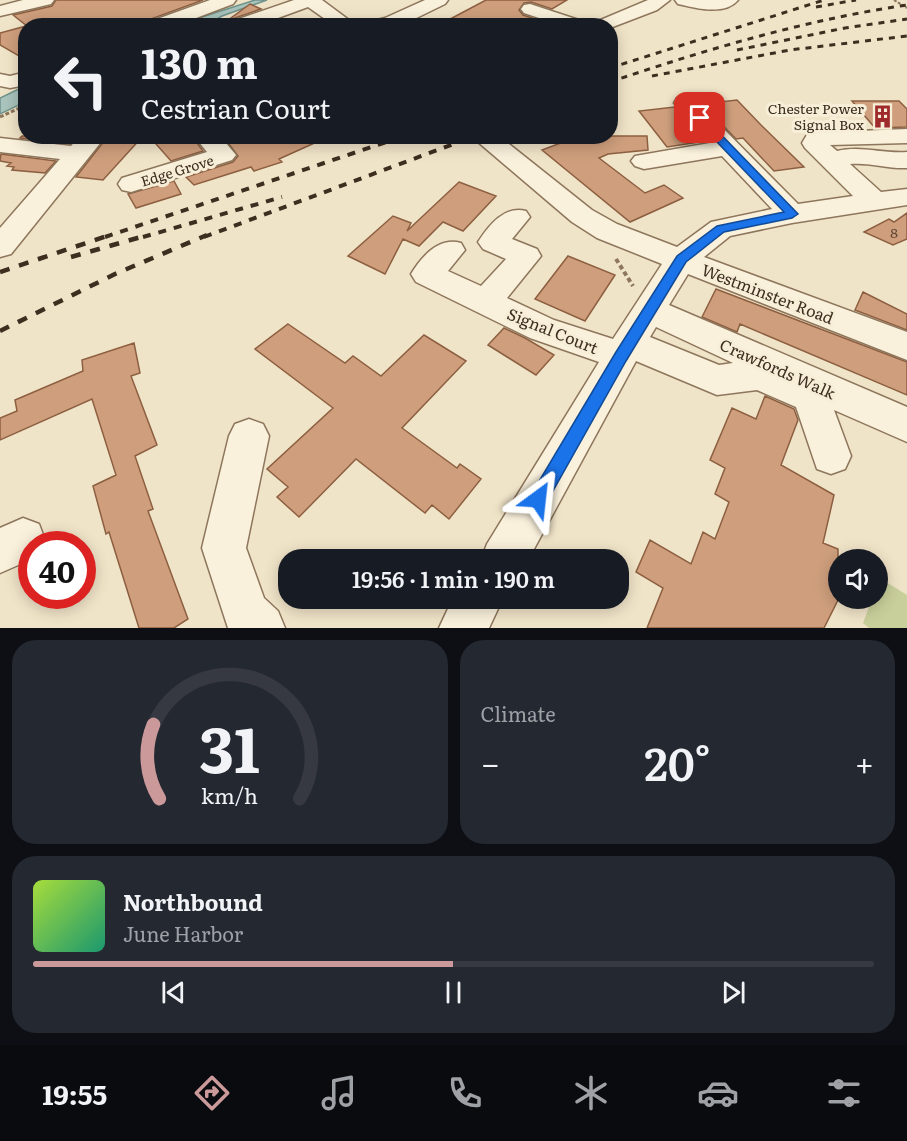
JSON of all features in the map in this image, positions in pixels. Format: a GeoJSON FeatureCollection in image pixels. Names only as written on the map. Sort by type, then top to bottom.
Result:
{"type":"FeatureCollection","features":[{"type":"Feature","properties":{"kind":"street"},"geometry":{"type":"LineString","coordinates":[[0,11],[45,0]]}},
{"type":"Feature","properties":{"kind":"street"},"geometry":{"type":"LineString","coordinates":[[176,18],[227,0]]}},
{"type":"Feature","properties":{"kind":"street"},"geometry":{"type":"LineString","coordinates":[[255,18],[311,0],[337,18]]}},
{"type":"Feature","properties":{"kind":"street"},"geometry":{"type":"LineString","coordinates":[[401,18],[439,0]]}},
{"type":"Feature","properties":{"kind":"street"},"geometry":{"type":"LineString","coordinates":[[618,19],[661,0]]}},
{"type":"Feature","properties":{"kind":"street"},"geometry":{"type":"LineString","coordinates":[[684,0],[712,5],[729,0]]}},
{"type":"Feature","properties":{"kind":"street"},"geometry":{"type":"LineString","coordinates":[[165,2],[186,14]]}},
{"type":"Feature","properties":{"kind":"street"},"geometry":{"type":"LineString","coordinates":[[530,9],[558,18]]}},
{"type":"Feature","properties":{"kind":"street"},"geometry":{"type":"LineString","coordinates":[[260,16],[264,18]]}},
{"type":"Feature","properties":{"kind":"street"},"geometry":{"type":"LineString","coordinates":[[686,103],[792,214]]}},
{"type":"Feature","properties":{"kind":"street"},"geometry":{"type":"LineString","coordinates":[[875,202],[814,143],[817,138],[907,136]]}},
{"type":"Feature","properties":{"kind":"street","name":"Edge Grove"},"geometry":{"type":"LineString","coordinates":[[131,184],[231,162],[214,144]]}},
{"type":"Feature","properties":{"kind":"street","name":"Westminster Road"},"geometry":{"type":"LineString","coordinates":[[493,144],[582,216],[627,240],[907,346]]}},
{"type":"Feature","properties":{"kind":"street"},"geometry":{"type":"LineString","coordinates":[[5,151],[80,146]]}},
{"type":"Feature","properties":{"kind":"street"},"geometry":{"type":"LineString","coordinates":[[0,213],[80,146]]}},
{"type":"Feature","properties":{"kind":"street"},"geometry":{"type":"LineString","coordinates":[[0,247],[80,146]]}},
{"type":"Feature","properties":{"kind":"street"},"geometry":{"type":"LineString","coordinates":[[644,161],[729,148]]}},
{"type":"Feature","properties":{"kind":"street"},"geometry":{"type":"LineString","coordinates":[[828,158],[863,155],[896,161],[907,160]]}},
{"type":"Feature","properties":{"kind":"street"},"geometry":{"type":"LineString","coordinates":[[509,549],[625,350],[681,259],[721,229],[792,214],[907,197]]}},
{"type":"Feature","properties":{"kind":"street","name":"Signal Court"},"geometry":{"type":"LineString","coordinates":[[485,302],[526,256],[493,242],[516,217]]}},
{"type":"Feature","properties":{"kind":"street","name":"Signal Court"},"geometry":{"type":"LineString","coordinates":[[450,249],[427,274],[542,329],[625,350],[717,380],[759,375],[811,398],[831,456]]}},
{"type":"Feature","properties":{"kind":"street","name":"Crawfords Walk"},"geometry":{"type":"LineString","coordinates":[[649,310],[907,425]]}},
{"type":"Feature","properties":{"kind":"street"},"geometry":{"type":"LineString","coordinates":[[249,436],[224,548],[246,614],[261,628]]}},
{"type":"Feature","properties":{"kind":"street"},"geometry":{"type":"LineString","coordinates":[[463,628],[474,609]]}},
{"type":"Feature","properties":{"kind":"path"},"geometry":{"type":"LineString","coordinates":[[894,0],[907,8]]}},
{"type":"Feature","properties":{"kind":"path"},"geometry":{"type":"LineString","coordinates":[[0,117],[18,109]]}},
{"type":"Feature","properties":{"kind":"path"},"geometry":{"type":"LineString","coordinates":[[582,216],[604,241],[649,310]]}},
{"type":"Feature","properties":{"kind":"green space"},"geometry":{"type":"Polygon","coordinates":[[[888,583],[907,595],[907,628],[869,628],[863,623],[868,609],[888,609],[888,583]]]}},
{"type":"Feature","properties":{"kind":"water"},"geometry":{"type":"Polygon","coordinates":[[[255,0],[267,0],[219,18],[199,18],[255,0]]]}},
{"type":"Feature","properties":{"kind":"water"},"geometry":{"type":"Polygon","coordinates":[[[18,89],[18,105],[0,114],[0,98],[18,89]]]}},
{"type":"Feature","properties":{"kind":"building"},"geometry":{"type":"Polygon","coordinates":[[[56,0],[203,0],[154,18],[18,19],[13,15],[52,6],[56,0]]]}},
{"type":"Feature","properties":{"kind":"building"},"geometry":{"type":"Polygon","coordinates":[[[486,0],[567,0],[552,9],[531,2],[524,3],[519,10],[523,15],[532,18],[452,18],[486,0]]]}},
{"type":"Feature","properties":{"kind":"building"},"geometry":{"type":"Polygon","coordinates":[[[250,4],[261,9],[235,18],[231,18],[250,4]]]}},
{"type":"Feature","properties":{"kind":"building"},"geometry":{"type":"Polygon","coordinates":[[[18,28],[18,55],[0,45],[0,33],[18,28]]]}},
{"type":"Feature","properties":{"kind":"building"},"geometry":{"type":"Polygon","coordinates":[[[737,100],[804,167],[774,171],[743,138],[736,139],[702,104],[737,100]]]}},
{"type":"Feature","properties":{"kind":"building"},"geometry":{"type":"Polygon","coordinates":[[[852,101],[899,101],[907,109],[907,127],[875,128],[852,101]]]}},
{"type":"Feature","properties":{"kind":"building"},"geometry":{"type":"Polygon","coordinates":[[[675,107],[706,141],[667,147],[639,111],[675,107]]]}},
{"type":"Feature","properties":{"kind":"building"},"geometry":{"type":"Polygon","coordinates":[[[618,136],[647,136],[648,150],[608,154],[599,158],[645,193],[664,185],[683,198],[630,222],[542,150],[558,144],[618,144],[618,136]]]}},
{"type":"Feature","properties":{"kind":"building"},"geometry":{"type":"Polygon","coordinates":[[[102,144],[136,144],[103,180],[76,177],[102,144]]]}},
{"type":"Feature","properties":{"kind":"building"},"geometry":{"type":"Polygon","coordinates":[[[156,144],[198,144],[203,151],[171,161],[156,144]]]}},
{"type":"Feature","properties":{"kind":"building"},"geometry":{"type":"Polygon","coordinates":[[[229,144],[312,144],[279,159],[282,162],[254,171],[251,167],[194,185],[186,177],[233,162],[238,156],[229,144]]]}},
{"type":"Feature","properties":{"kind":"building"},"geometry":{"type":"Polygon","coordinates":[[[1,154],[56,161],[45,173],[12,170],[14,167],[7,166],[11,163],[0,161],[1,154]]]}},
{"type":"Feature","properties":{"kind":"building"},"geometry":{"type":"Polygon","coordinates":[[[174,181],[181,194],[136,208],[128,194],[174,181]]]}},
{"type":"Feature","properties":{"kind":"building"},"geometry":{"type":"Polygon","coordinates":[[[459,182],[496,196],[463,231],[443,222],[419,246],[403,239],[385,274],[348,256],[393,216],[411,223],[407,231],[459,182]]]}},
{"type":"Feature","properties":{"kind":"building"},"geometry":{"type":"Polygon","coordinates":[[[907,213],[907,239],[893,245],[864,232],[889,219],[894,222],[907,213]]]}},
{"type":"Feature","properties":{"kind":"building"},"geometry":{"type":"Polygon","coordinates":[[[568,256],[615,275],[585,321],[535,299],[568,256]]]}},
{"type":"Feature","properties":{"kind":"building"},"geometry":{"type":"Polygon","coordinates":[[[716,289],[907,362],[907,395],[740,324],[737,332],[702,317],[716,289]]]}},
{"type":"Feature","properties":{"kind":"building"},"geometry":{"type":"Polygon","coordinates":[[[863,292],[907,314],[907,330],[855,310],[863,292]]]}},
{"type":"Feature","properties":{"kind":"building"},"geometry":{"type":"Polygon","coordinates":[[[288,324],[345,363],[353,356],[381,376],[424,335],[466,361],[402,428],[457,468],[460,464],[481,479],[449,519],[432,505],[425,513],[356,459],[299,517],[277,497],[288,487],[267,469],[333,408],[255,349],[288,324]]]}},
{"type":"Feature","properties":{"kind":"building"},"geometry":{"type":"Polygon","coordinates":[[[504,328],[554,355],[536,375],[488,345],[504,328]]]}},
{"type":"Feature","properties":{"kind":"building"},"geometry":{"type":"Polygon","coordinates":[[[134,343],[140,373],[131,376],[157,445],[135,456],[153,509],[148,511],[188,619],[174,628],[139,628],[109,532],[106,534],[93,486],[116,475],[92,399],[0,440],[0,418],[17,411],[15,400],[83,371],[82,360],[134,343]]]}},
{"type":"Feature","properties":{"kind":"building"},"geometry":{"type":"Polygon","coordinates":[[[765,396],[794,409],[798,420],[781,465],[834,495],[823,543],[838,549],[828,549],[828,609],[834,609],[824,628],[647,628],[663,588],[636,572],[650,540],[691,564],[703,532],[715,539],[729,502],[715,494],[725,468],[710,460],[732,408],[756,419],[765,396]]]}},
{"type":"Feature","properties":{"kind":"railway"},"geometry":{"type":"LineString","coordinates":[[618,65],[824,0]]}},
{"type":"Feature","properties":{"kind":"railway"},"geometry":{"type":"LineString","coordinates":[[816,7],[856,0]]}},
{"type":"Feature","properties":{"kind":"railway"},"geometry":{"type":"LineString","coordinates":[[618,79],[683,58],[794,27],[907,5]]}},
{"type":"Feature","properties":{"kind":"railway"},"geometry":{"type":"LineString","coordinates":[[737,50],[845,28],[907,19]]}},
{"type":"Feature","properties":{"kind":"railway"},"geometry":{"type":"LineString","coordinates":[[652,76],[790,50],[907,36]]}},
{"type":"Feature","properties":{"kind":"railway"},"geometry":{"type":"LineString","coordinates":[[105,237],[380,144]]}},
{"type":"Feature","properties":{"kind":"railway"},"geometry":{"type":"LineString","coordinates":[[204,237],[454,144]]}},
{"type":"Feature","properties":{"kind":"railway"},"geometry":{"type":"LineString","coordinates":[[143,237],[282,197]]}},
{"type":"Feature","properties":{"kind":"railway"},"geometry":{"type":"LineString","coordinates":[[0,272],[110,235]]}},
{"type":"Feature","properties":{"kind":"railway"},"geometry":{"type":"LineString","coordinates":[[71,257],[148,235]]}},
{"type":"Feature","properties":{"kind":"railway"},"geometry":{"type":"LineString","coordinates":[[0,331],[115,274],[207,235]]}},
{"type":"Feature","properties":{"kind":"place","name":"Chester Power Signal Box"},"geometry":{"type":"Point","coordinates":[882,116]}},
{"type":"Feature","properties":{"kind":"route"},"geometry":{"type":"LineString","coordinates":[[538,499],[681,259],[721,229],[792,214],[700,118]]}}]}
